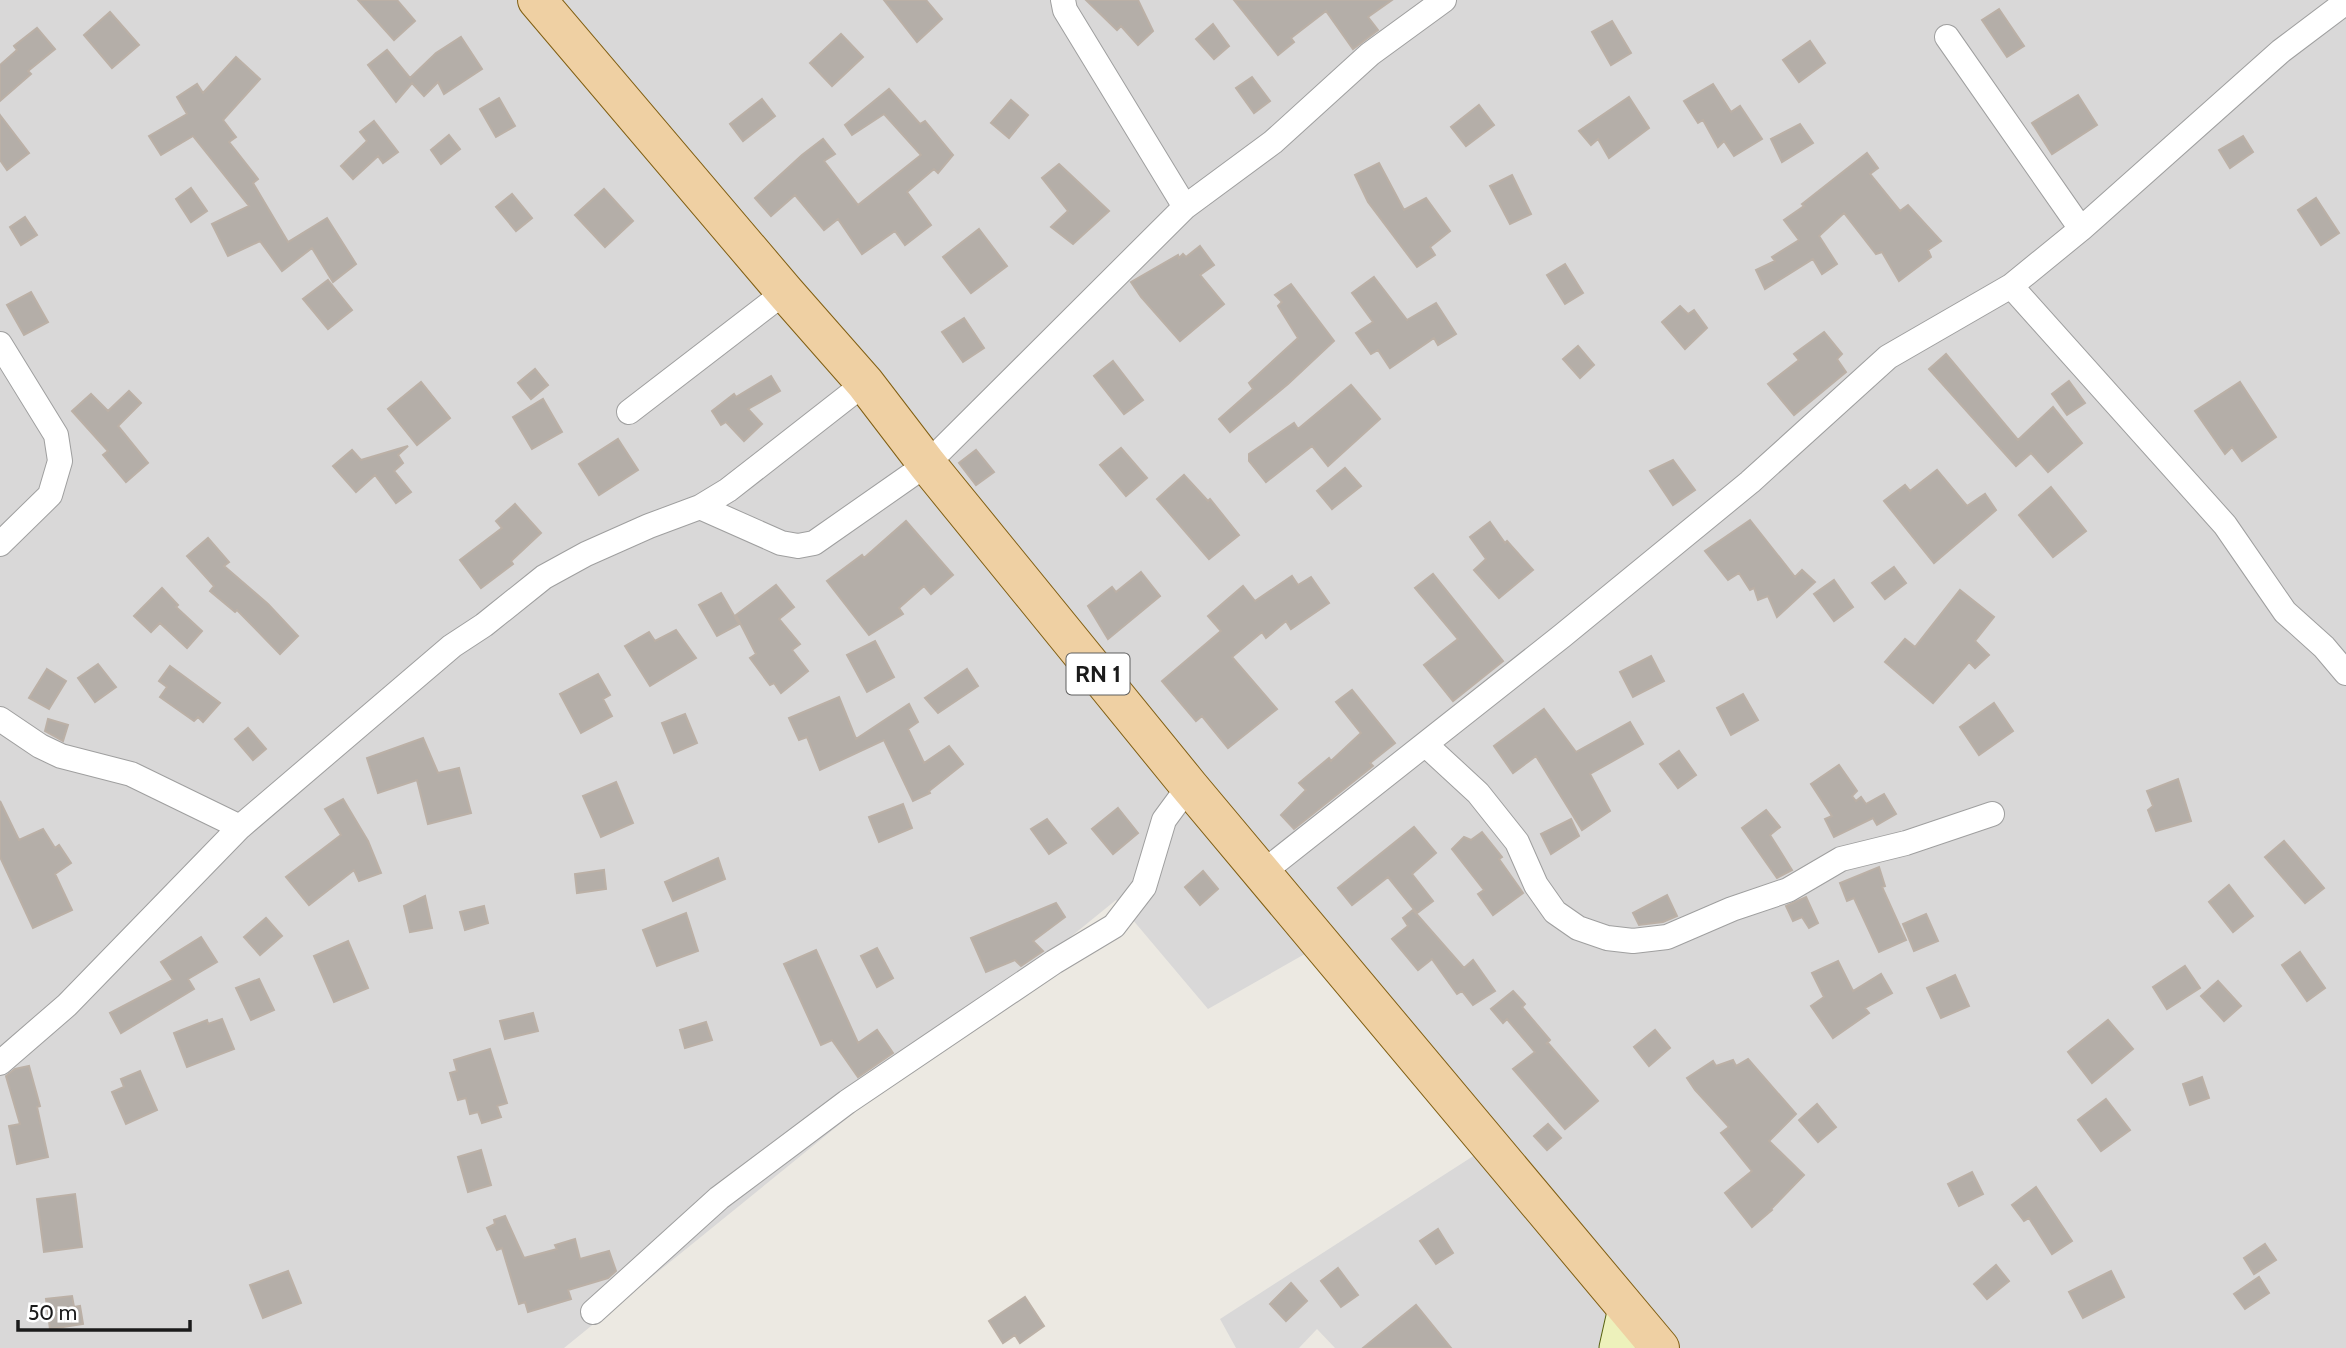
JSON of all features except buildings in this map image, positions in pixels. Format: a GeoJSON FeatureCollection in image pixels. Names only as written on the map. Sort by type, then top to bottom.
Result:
{"type":"FeatureCollection","features":[{"type":"Feature","properties":{"kind":"main road","name":"RN 1"},"geometry":{"type":"LineString","coordinates":[[537,0],[865,383],[927,464],[1189,786],[1660,1348]]}},
{"type":"Feature","properties":{"kind":"street"},"geometry":{"type":"LineString","coordinates":[[1063,0],[1065,10],[1185,207]]}},
{"type":"Feature","properties":{"kind":"street"},"geometry":{"type":"LineString","coordinates":[[699,507],[781,543],[798,546],[814,543],[927,464],[1185,207],[1273,142],[1370,54],[1444,0]]}},
{"type":"Feature","properties":{"kind":"street"},"geometry":{"type":"LineString","coordinates":[[1262,873],[1426,745],[1750,482],[1888,357],[2011,286],[2081,229],[2281,51],[2346,2]]}},
{"type":"Feature","properties":{"kind":"street"},"geometry":{"type":"LineString","coordinates":[[1947,37],[2081,229]]}},
{"type":"Feature","properties":{"kind":"street"},"geometry":{"type":"LineString","coordinates":[[2011,286],[2225,525],[2285,612],[2324,647],[2346,673]]}},
{"type":"Feature","properties":{"kind":"street"},"geometry":{"type":"LineString","coordinates":[[629,412],[785,292]]}},
{"type":"Feature","properties":{"kind":"street"},"geometry":{"type":"LineString","coordinates":[[0,344],[56,435],[60,461],[50,495],[0,544]]}},
{"type":"Feature","properties":{"kind":"street"},"geometry":{"type":"LineString","coordinates":[[0,1063],[67,1005],[240,827],[452,646],[484,625],[544,577],[586,554],[699,507],[738,482],[865,383]]}},
{"type":"Feature","properties":{"kind":"street"},"geometry":{"type":"LineString","coordinates":[[0,719],[40,746],[61,755],[131,774],[240,827]]}},
{"type":"Feature","properties":{"kind":"street"},"geometry":{"type":"LineString","coordinates":[[1426,745],[1478,793],[1517,842],[1536,885],[1555,912],[1578,928],[1607,938],[1633,941],[1667,937],[1732,909],[1788,890],[1841,859],[1906,843],[1993,814]]}},
{"type":"Feature","properties":{"kind":"street"},"geometry":{"type":"LineString","coordinates":[[593,1312],[719,1198],[847,1102],[1042,970],[1114,926],[1144,887],[1164,820],[1189,786]]}},
{"type":"Feature","properties":{"kind":"street"},"geometry":{"type":"LineString","coordinates":[[1617,1348],[1626,1308]]}},
{"type":"Feature","properties":{"kind":"shaded area"},"geometry":{"type":"Polygon","coordinates":[[[0,0],[2346,0],[2346,1348],[1335,1348],[1317,1329],[1299,1348],[1236,1348],[1220,1319],[1506,1135],[1333,938],[1208,1009],[1116,900],[564,1348],[0,1348],[0,0]]]}}]}
